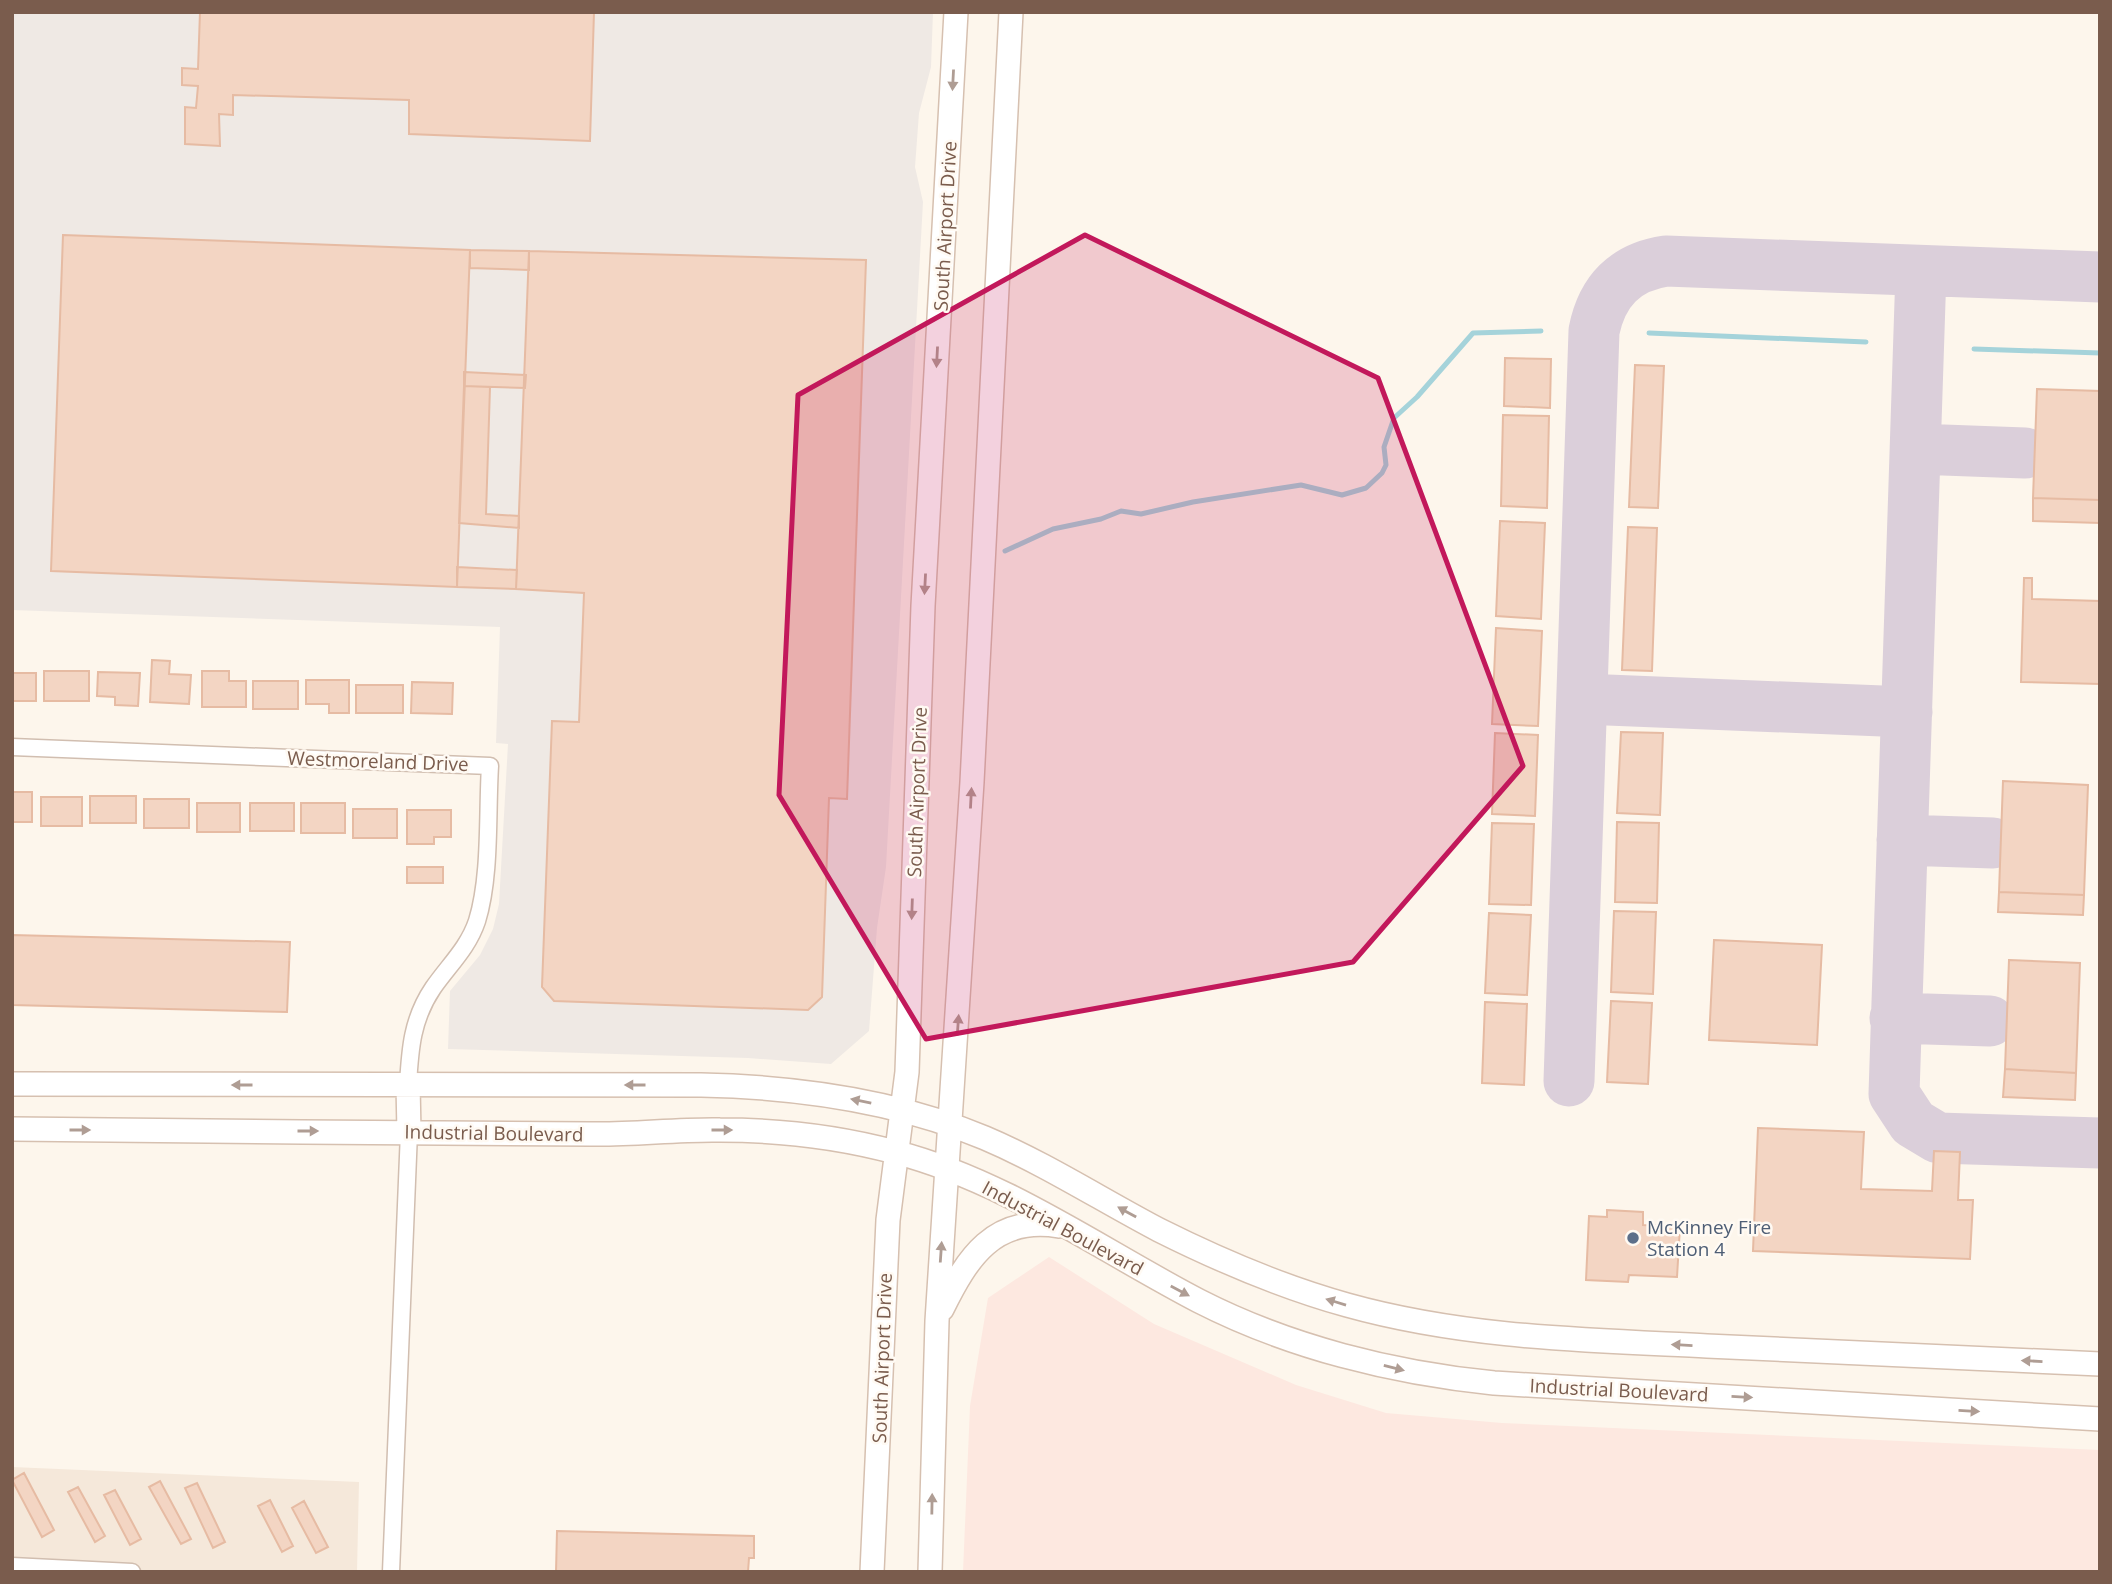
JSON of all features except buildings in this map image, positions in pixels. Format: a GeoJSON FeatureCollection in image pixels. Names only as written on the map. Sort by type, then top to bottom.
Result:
{"type":"FeatureCollection","features":[{"type":"Feature","properties":{"kind":"main road","name":"South Airport Drive"},"geometry":{"type":"LineString","coordinates":[[872,1572],[888,1220],[906,1072],[923,606],[956,12]]}},
{"type":"Feature","properties":{"kind":"main road"},"geometry":{"type":"LineString","coordinates":[[930,1572],[937,1321],[972,782],[1011,12]]}},
{"type":"Feature","properties":{"kind":"main road"},"geometry":{"type":"LineString","coordinates":[[12,1084],[769,1088],[832,1095],[901,1110],[951,1125],[1046,1166],[1155,1228],[1225,1262],[1342,1304],[1416,1322],[1533,1337],[2100,1364]]}},
{"type":"Feature","properties":{"kind":"main road"},"geometry":{"type":"LineString","coordinates":[[408,1085],[409,1132]]}},
{"type":"Feature","properties":{"kind":"main road","name":"Industrial Boulevard"},"geometry":{"type":"LineString","coordinates":[[12,1129],[594,1135],[739,1130],[816,1136],[896,1152],[946,1169],[1071,1227],[1169,1285],[1238,1319],[1319,1347],[1411,1372],[1494,1383],[2100,1419]]}},
{"type":"Feature","properties":{"kind":"main road"},"geometry":{"type":"LineString","coordinates":[[937,1321],[960,1273],[994,1238],[1013,1227],[1030,1224],[1071,1227]]}},
{"type":"Feature","properties":{"kind":"street","name":"Westmoreland Drive"},"geometry":{"type":"LineString","coordinates":[[12,747],[489,765],[483,887],[477,919],[464,948],[435,986],[415,1023],[408,1085]]}},
{"type":"Feature","properties":{"kind":"street"},"geometry":{"type":"LineString","coordinates":[[391,1572],[409,1132]]}},
{"type":"Feature","properties":{"kind":"street"},"geometry":{"type":"LineString","coordinates":[[12,1566],[132,1572]]}},
{"type":"Feature","properties":{"kind":"highlighted area"},"geometry":{"type":"Polygon","coordinates":[[[1085,235],[1378,378],[1523,766],[1353,962],[926,1039],[779,795],[798,395],[1085,235]]]}},
{"type":"Feature","properties":{"kind":"shaded area"},"geometry":{"type":"Polygon","coordinates":[[[12,12],[933,12],[931,67],[919,113],[915,167],[923,202],[886,867],[877,928],[869,1031],[831,1064],[748,1058],[448,1049],[450,991],[480,955],[493,929],[499,904],[508,744],[496,743],[500,627],[12,610],[12,12]]]}},
{"type":"Feature","properties":{"kind":"shaded area"},"geometry":{"type":"Polygon","coordinates":[[[1049,1257],[1154,1324],[1296,1385],[1386,1413],[1502,1423],[2100,1450],[2099,1572],[963,1572],[970,1406],[988,1298],[1049,1257]]]}},
{"type":"Feature","properties":{"kind":"shaded area"},"geometry":{"type":"Polygon","coordinates":[[[12,1467],[359,1482],[357,1572],[12,1572],[12,1467]]]}},
{"type":"Feature","properties":{"kind":"waterway"},"geometry":{"type":"LineString","coordinates":[[1005,551],[1053,529],[1101,519],[1121,511],[1141,514],[1193,502],[1301,485],[1342,495],[1366,488],[1382,473],[1386,465],[1384,447],[1394,418],[1417,397],[1473,333],[1541,331]]}},
{"type":"Feature","properties":{"kind":"waterway"},"geometry":{"type":"LineString","coordinates":[[1649,333],[1866,342]]}},
{"type":"Feature","properties":{"kind":"waterway"},"geometry":{"type":"LineString","coordinates":[[1974,349],[2100,353]]}},
{"type":"Feature","properties":{"kind":"taxiway"},"geometry":{"type":"LineString","coordinates":[[1569,1081],[1594,331],[1609,293],[1627,275],[1651,264],[1666,261],[2100,277]]}},
{"type":"Feature","properties":{"kind":"taxiway"},"geometry":{"type":"LineString","coordinates":[[1921,271],[1894,1094],[1913,1123],[1938,1138],[2100,1143]]}},
{"type":"Feature","properties":{"kind":"taxiway"},"geometry":{"type":"LineString","coordinates":[[1916,449],[2025,453]]}},
{"type":"Feature","properties":{"kind":"taxiway"},"geometry":{"type":"LineString","coordinates":[[1583,699],[1907,712]]}},
{"type":"Feature","properties":{"kind":"taxiway"},"geometry":{"type":"LineString","coordinates":[[1902,840],[1993,843]]}},
{"type":"Feature","properties":{"kind":"taxiway"},"geometry":{"type":"LineString","coordinates":[[1895,1018],[1990,1021]]}},
{"type":"Feature","properties":{"kind":"place","name":"McKinney Fire Station 4"},"geometry":{"type":"Point","coordinates":[1633,1238]}}]}
